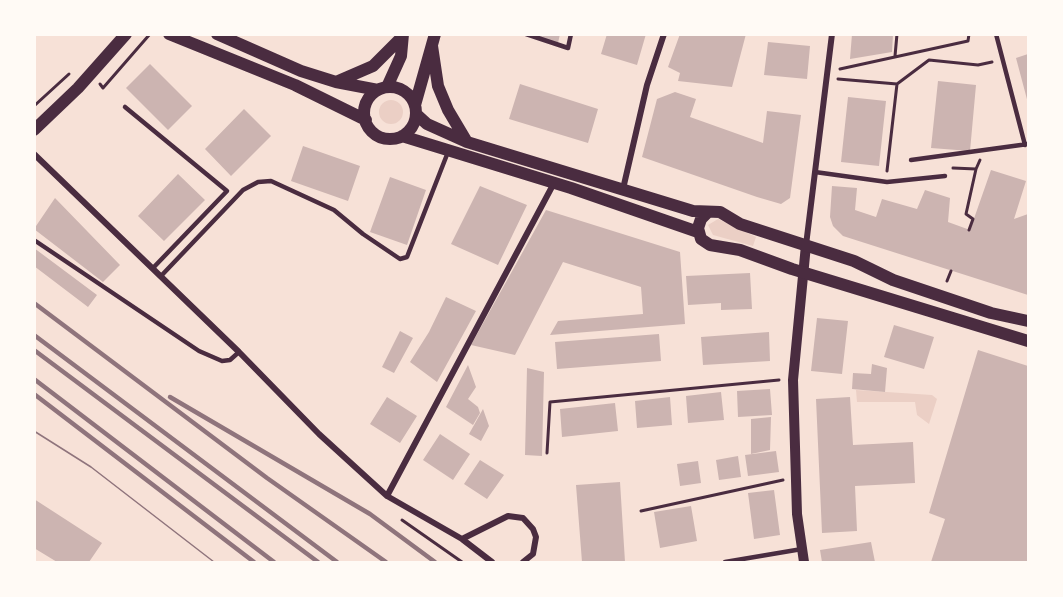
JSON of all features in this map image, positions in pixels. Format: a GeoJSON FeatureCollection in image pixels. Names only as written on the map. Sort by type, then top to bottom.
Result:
{"type":"FeatureCollection","features":[{"type":"Feature","properties":{"kind":"main road"},"geometry":{"type":"LineString","coordinates":[[34,130],[78,88],[126,34]]}},
{"type":"Feature","properties":{"kind":"main road"},"geometry":{"type":"LineString","coordinates":[[169,34],[295,85],[366,120]]}},
{"type":"Feature","properties":{"kind":"main road"},"geometry":{"type":"LineString","coordinates":[[217,34],[301,71],[336,82],[382,89],[401,89],[427,124],[467,142],[707,213],[720,212],[740,224],[854,261],[893,280],[991,313],[1029,321]]}},
{"type":"Feature","properties":{"kind":"main road"},"geometry":{"type":"LineString","coordinates":[[336,82],[373,66],[403,36]]}},
{"type":"Feature","properties":{"kind":"main road"},"geometry":{"type":"LineString","coordinates":[[403,36],[401,56],[382,89],[366,103],[366,120],[369,128],[383,137],[402,136],[449,150],[555,183],[698,232]]}},
{"type":"Feature","properties":{"kind":"main road"},"geometry":{"type":"LineString","coordinates":[[402,136],[412,127],[426,60],[434,40]]}},
{"type":"Feature","properties":{"kind":"main road"},"geometry":{"type":"LineString","coordinates":[[434,40],[438,86],[448,110],[467,142]]}},
{"type":"Feature","properties":{"kind":"main road"},"geometry":{"type":"LineString","coordinates":[[707,213],[700,219],[698,232],[701,239],[710,245],[740,250],[1024,340]]}},
{"type":"Feature","properties":{"kind":"street"},"geometry":{"type":"LineString","coordinates":[[622,189],[647,85],[664,34]]}},
{"type":"Feature","properties":{"kind":"street"},"geometry":{"type":"LineString","coordinates":[[804,562],[797,514],[793,380],[806,245],[832,34]]}},
{"type":"Feature","properties":{"kind":"street"},"geometry":{"type":"LineString","coordinates":[[34,154],[162,276],[319,434],[387,496],[462,539],[492,562]]}},
{"type":"Feature","properties":{"kind":"street"},"geometry":{"type":"LineString","coordinates":[[387,496],[555,183]]}},
{"type":"Feature","properties":{"kind":"street"},"geometry":{"type":"LineString","coordinates":[[462,539],[508,516],[523,518],[533,529],[536,537],[533,554],[523,562]]}},
{"type":"Feature","properties":{"kind":"lane"},"geometry":{"type":"LineString","coordinates":[[526,34],[568,48],[571,34]]}},
{"type":"Feature","properties":{"kind":"lane"},"geometry":{"type":"LineString","coordinates":[[912,160],[1027,145],[996,34]]}},
{"type":"Feature","properties":{"kind":"lane"},"geometry":{"type":"LineString","coordinates":[[125,107],[227,191],[153,268]]}},
{"type":"Feature","properties":{"kind":"lane"},"geometry":{"type":"LineString","coordinates":[[162,276],[243,190],[258,182],[271,181],[334,210],[363,234],[400,259],[407,257],[449,150]]}},
{"type":"Feature","properties":{"kind":"lane"},"geometry":{"type":"LineString","coordinates":[[815,172],[887,183],[945,176]]}},
{"type":"Feature","properties":{"kind":"lane"},"geometry":{"type":"LineString","coordinates":[[34,240],[199,351],[222,361],[230,360],[239,352]]}},
{"type":"Feature","properties":{"kind":"lane"},"geometry":{"type":"LineString","coordinates":[[725,562],[802,549]]}},
{"type":"Feature","properties":{"kind":"path"},"geometry":{"type":"LineString","coordinates":[[98,83],[103,88],[150,34]]}},
{"type":"Feature","properties":{"kind":"path"},"geometry":{"type":"LineString","coordinates":[[895,56],[897,34]]}},
{"type":"Feature","properties":{"kind":"path"},"geometry":{"type":"LineString","coordinates":[[838,69],[968,41],[969,34]]}},
{"type":"Feature","properties":{"kind":"path"},"geometry":{"type":"LineString","coordinates":[[837,79],[897,84],[929,60],[978,65],[1003,59]]}},
{"type":"Feature","properties":{"kind":"path"},"geometry":{"type":"LineString","coordinates":[[34,106],[76,67]]}},
{"type":"Feature","properties":{"kind":"path"},"geometry":{"type":"LineString","coordinates":[[897,84],[886,171],[908,167],[912,160]]}},
{"type":"Feature","properties":{"kind":"path"},"geometry":{"type":"LineString","coordinates":[[969,230],[972,219],[966,214],[976,169],[985,150]]}},
{"type":"Feature","properties":{"kind":"path"},"geometry":{"type":"LineString","coordinates":[[945,176],[953,168],[976,169]]}},
{"type":"Feature","properties":{"kind":"path"},"geometry":{"type":"LineString","coordinates":[[947,281],[951,271]]}},
{"type":"Feature","properties":{"kind":"path"},"geometry":{"type":"LineString","coordinates":[[547,453],[550,402],[780,380]]}},
{"type":"Feature","properties":{"kind":"path"},"geometry":{"type":"LineString","coordinates":[[641,511],[783,480]]}},
{"type":"Feature","properties":{"kind":"path"},"geometry":{"type":"LineString","coordinates":[[387,496],[386,508],[462,562]]}},
{"type":"Feature","properties":{"kind":"path"},"geometry":{"type":"LineString","coordinates":[[436,544],[449,546],[465,557]]}},
{"type":"Feature","properties":{"kind":"shaded area"},"geometry":{"type":"Polygon","coordinates":[[[391,100],[396,101],[402,107],[402,117],[396,123],[391,124],[386,123],[380,117],[379,112],[380,107],[386,101],[391,100]]]}},
{"type":"Feature","properties":{"kind":"shaded area"},"geometry":{"type":"Polygon","coordinates":[[[718,219],[756,237],[753,246],[713,235],[708,225],[718,219]]]}},
{"type":"Feature","properties":{"kind":"shaded area"},"geometry":{"type":"Polygon","coordinates":[[[856,390],[932,395],[937,399],[929,424],[917,415],[915,402],[857,402],[856,390]]]}},
{"type":"Feature","properties":{"kind":"building"},"geometry":{"type":"Polygon","coordinates":[[[529,34],[560,34],[558,43],[529,34]]]}},
{"type":"Feature","properties":{"kind":"building"},"geometry":{"type":"Polygon","coordinates":[[[607,34],[646,34],[637,65],[601,54],[607,34]]]}},
{"type":"Feature","properties":{"kind":"building"},"geometry":{"type":"Polygon","coordinates":[[[680,34],[746,34],[732,87],[678,81],[680,73],[668,67],[680,34]]]}},
{"type":"Feature","properties":{"kind":"building"},"geometry":{"type":"Polygon","coordinates":[[[852,34],[893,34],[892,52],[850,59],[852,34]]]}},
{"type":"Feature","properties":{"kind":"building"},"geometry":{"type":"Polygon","coordinates":[[[768,42],[810,46],[807,79],[764,75],[768,42]]]}},
{"type":"Feature","properties":{"kind":"building"},"geometry":{"type":"Polygon","coordinates":[[[1028,54],[1028,103],[1016,58],[1028,54]]]}},
{"type":"Feature","properties":{"kind":"building"},"geometry":{"type":"Polygon","coordinates":[[[150,64],[192,106],[168,130],[126,88],[150,64]]]}},
{"type":"Feature","properties":{"kind":"building"},"geometry":{"type":"Polygon","coordinates":[[[938,81],[976,85],[970,151],[931,148],[938,81]]]}},
{"type":"Feature","properties":{"kind":"building"},"geometry":{"type":"Polygon","coordinates":[[[520,84],[598,109],[588,143],[509,119],[520,84]]]}},
{"type":"Feature","properties":{"kind":"building"},"geometry":{"type":"Polygon","coordinates":[[[675,92],[696,99],[690,117],[763,143],[767,111],[801,115],[790,198],[781,204],[642,157],[657,99],[675,92]]]}},
{"type":"Feature","properties":{"kind":"building"},"geometry":{"type":"Polygon","coordinates":[[[848,97],[886,101],[879,166],[841,162],[848,97]]]}},
{"type":"Feature","properties":{"kind":"building"},"geometry":{"type":"Polygon","coordinates":[[[244,109],[271,136],[231,176],[205,149],[244,109]]]}},
{"type":"Feature","properties":{"kind":"building"},"geometry":{"type":"Polygon","coordinates":[[[303,146],[360,166],[348,201],[291,181],[303,146]]]}},
{"type":"Feature","properties":{"kind":"building"},"geometry":{"type":"Polygon","coordinates":[[[991,170],[1026,181],[1014,219],[1028,214],[1028,295],[843,236],[833,226],[830,217],[832,186],[857,188],[855,210],[876,217],[882,199],[917,209],[925,190],[950,198],[948,222],[970,230],[991,170]]]}},
{"type":"Feature","properties":{"kind":"building"},"geometry":{"type":"Polygon","coordinates":[[[178,174],[205,200],[164,241],[138,216],[178,174]]]}},
{"type":"Feature","properties":{"kind":"building"},"geometry":{"type":"Polygon","coordinates":[[[390,177],[426,190],[407,245],[370,232],[390,177]]]}},
{"type":"Feature","properties":{"kind":"building"},"geometry":{"type":"Polygon","coordinates":[[[480,186],[527,205],[498,265],[451,244],[480,186]]]}},
{"type":"Feature","properties":{"kind":"building"},"geometry":{"type":"Polygon","coordinates":[[[55,198],[120,265],[103,282],[34,229],[55,198]]]}},
{"type":"Feature","properties":{"kind":"building"},"geometry":{"type":"Polygon","coordinates":[[[546,210],[680,252],[685,324],[550,335],[558,321],[643,314],[641,287],[563,262],[515,355],[471,345],[546,210]]]}},
{"type":"Feature","properties":{"kind":"building"},"geometry":{"type":"Polygon","coordinates":[[[34,248],[97,295],[88,307],[34,266],[34,248]]]}},
{"type":"Feature","properties":{"kind":"building"},"geometry":{"type":"Polygon","coordinates":[[[750,273],[752,309],[721,310],[721,303],[688,305],[686,276],[750,273]]]}},
{"type":"Feature","properties":{"kind":"building"},"geometry":{"type":"Polygon","coordinates":[[[446,297],[476,311],[437,382],[410,362],[429,332],[446,297]]]}},
{"type":"Feature","properties":{"kind":"building"},"geometry":{"type":"Polygon","coordinates":[[[817,318],[848,321],[842,374],[811,371],[817,318]]]}},
{"type":"Feature","properties":{"kind":"building"},"geometry":{"type":"Polygon","coordinates":[[[894,325],[934,337],[924,369],[884,357],[894,325]]]}},
{"type":"Feature","properties":{"kind":"building"},"geometry":{"type":"Polygon","coordinates":[[[400,331],[413,338],[394,373],[382,367],[400,331]]]}},
{"type":"Feature","properties":{"kind":"building"},"geometry":{"type":"Polygon","coordinates":[[[769,332],[770,361],[703,365],[701,337],[769,332]]]}},
{"type":"Feature","properties":{"kind":"building"},"geometry":{"type":"Polygon","coordinates":[[[659,334],[661,361],[557,369],[555,342],[659,334]]]}},
{"type":"Feature","properties":{"kind":"building"},"geometry":{"type":"Polygon","coordinates":[[[978,350],[1028,366],[1028,562],[931,562],[945,519],[929,513],[978,350]]]}},
{"type":"Feature","properties":{"kind":"building"},"geometry":{"type":"Polygon","coordinates":[[[872,364],[887,368],[885,392],[852,389],[853,373],[871,374],[872,364]]]}},
{"type":"Feature","properties":{"kind":"building"},"geometry":{"type":"Polygon","coordinates":[[[468,365],[476,387],[468,399],[478,407],[480,413],[473,425],[446,407],[468,365]]]}},
{"type":"Feature","properties":{"kind":"building"},"geometry":{"type":"Polygon","coordinates":[[[527,368],[544,372],[542,456],[525,455],[527,368]]]}},
{"type":"Feature","properties":{"kind":"building"},"geometry":{"type":"Polygon","coordinates":[[[770,389],[772,415],[738,417],[737,391],[770,389]]]}},
{"type":"Feature","properties":{"kind":"building"},"geometry":{"type":"Polygon","coordinates":[[[721,392],[724,420],[688,423],[686,396],[721,392]]]}},
{"type":"Feature","properties":{"kind":"building"},"geometry":{"type":"Polygon","coordinates":[[[387,397],[417,416],[400,443],[370,424],[387,397]]]}},
{"type":"Feature","properties":{"kind":"building"},"geometry":{"type":"Polygon","coordinates":[[[670,397],[672,425],[637,428],[635,401],[670,397]]]}},
{"type":"Feature","properties":{"kind":"building"},"geometry":{"type":"Polygon","coordinates":[[[850,397],[853,445],[913,442],[915,483],[855,486],[857,531],[822,533],[816,399],[850,397]]]}},
{"type":"Feature","properties":{"kind":"building"},"geometry":{"type":"Polygon","coordinates":[[[615,403],[618,431],[562,437],[560,409],[615,403]]]}},
{"type":"Feature","properties":{"kind":"building"},"geometry":{"type":"Polygon","coordinates":[[[483,409],[489,426],[481,441],[469,434],[483,409]]]}},
{"type":"Feature","properties":{"kind":"building"},"geometry":{"type":"Polygon","coordinates":[[[771,417],[770,450],[751,454],[751,419],[771,417]]]}},
{"type":"Feature","properties":{"kind":"building"},"geometry":{"type":"Polygon","coordinates":[[[440,434],[470,454],[453,480],[423,460],[440,434]]]}},
{"type":"Feature","properties":{"kind":"building"},"geometry":{"type":"Polygon","coordinates":[[[776,451],[779,472],[748,476],[745,455],[776,451]]]}},
{"type":"Feature","properties":{"kind":"building"},"geometry":{"type":"Polygon","coordinates":[[[738,456],[741,477],[719,480],[716,460],[738,456]]]}},
{"type":"Feature","properties":{"kind":"building"},"geometry":{"type":"Polygon","coordinates":[[[480,460],[504,475],[487,499],[464,484],[480,460]]]}},
{"type":"Feature","properties":{"kind":"building"},"geometry":{"type":"Polygon","coordinates":[[[698,461],[701,483],[680,486],[677,464],[698,461]]]}},
{"type":"Feature","properties":{"kind":"building"},"geometry":{"type":"Polygon","coordinates":[[[620,482],[625,562],[582,562],[576,485],[620,482]]]}},
{"type":"Feature","properties":{"kind":"building"},"geometry":{"type":"Polygon","coordinates":[[[774,490],[780,535],[754,539],[748,493],[774,490]]]}},
{"type":"Feature","properties":{"kind":"building"},"geometry":{"type":"Polygon","coordinates":[[[34,499],[102,543],[89,562],[57,562],[34,548],[34,499]]]}},
{"type":"Feature","properties":{"kind":"building"},"geometry":{"type":"Polygon","coordinates":[[[691,506],[697,541],[660,548],[654,512],[691,506]]]}},
{"type":"Feature","properties":{"kind":"building"},"geometry":{"type":"Polygon","coordinates":[[[871,542],[875,562],[822,562],[820,550],[871,542]]]}},
{"type":"Feature","properties":{"kind":"tram line"},"geometry":{"type":"LineString","coordinates":[[34,431],[91,467],[214,562]]}},
{"type":"Feature","properties":{"kind":"railway"},"geometry":{"type":"LineString","coordinates":[[34,303],[267,478],[386,562]]}},
{"type":"Feature","properties":{"kind":"railway"},"geometry":{"type":"LineString","coordinates":[[34,335],[337,562]]}},
{"type":"Feature","properties":{"kind":"railway"},"geometry":{"type":"LineString","coordinates":[[34,350],[318,562]]}},
{"type":"Feature","properties":{"kind":"railway"},"geometry":{"type":"LineString","coordinates":[[34,379],[274,562]]}},
{"type":"Feature","properties":{"kind":"railway"},"geometry":{"type":"LineString","coordinates":[[34,394],[254,562]]}},
{"type":"Feature","properties":{"kind":"railway"},"geometry":{"type":"LineString","coordinates":[[170,397],[370,514],[435,562]]}}]}
